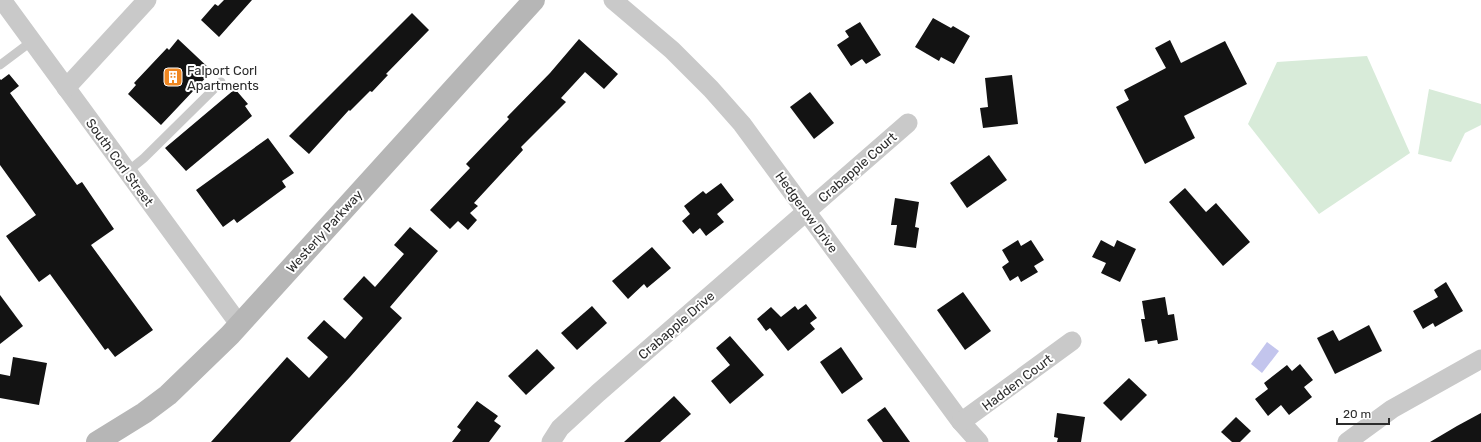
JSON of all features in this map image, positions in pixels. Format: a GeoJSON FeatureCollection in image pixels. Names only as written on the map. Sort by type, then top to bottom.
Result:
{"type":"FeatureCollection","features":[{"type":"Feature","properties":{"kind":"main road","name":"Westerly Parkway"},"geometry":{"type":"LineString","coordinates":[[97,442],[124,426],[168,395],[239,324],[534,0]]}},
{"type":"Feature","properties":{"kind":"street","name":"South Corl Street"},"geometry":{"type":"LineString","coordinates":[[2,0],[239,324]]}},
{"type":"Feature","properties":{"kind":"street"},"geometry":{"type":"LineString","coordinates":[[66,88],[147,0]]}},
{"type":"Feature","properties":{"kind":"street","name":"Hedgerow Drive"},"geometry":{"type":"LineString","coordinates":[[613,0],[672,50],[711,89],[742,124],[962,422],[979,442]]}},
{"type":"Feature","properties":{"kind":"street","name":"Crabapple Court"},"geometry":{"type":"LineString","coordinates":[[806,211],[908,123]]}},
{"type":"Feature","properties":{"kind":"street","name":"Crabapple Drive"},"geometry":{"type":"LineString","coordinates":[[550,442],[560,428],[598,393],[806,211]]}},
{"type":"Feature","properties":{"kind":"street","name":"Hadden Court"},"geometry":{"type":"LineString","coordinates":[[962,422],[1072,341]]}},
{"type":"Feature","properties":{"kind":"street"},"geometry":{"type":"LineString","coordinates":[[1346,442],[1392,409],[1481,359]]}},
{"type":"Feature","properties":{"kind":"lane"},"geometry":{"type":"LineString","coordinates":[[0,65],[32,41]]}},
{"type":"Feature","properties":{"kind":"lane"},"geometry":{"type":"LineString","coordinates":[[127,172],[144,158],[221,82]]}},
{"type":"Feature","properties":{"kind":"green space"},"geometry":{"type":"Polygon","coordinates":[[[1367,56],[1410,153],[1319,214],[1248,124],[1277,62],[1367,56]]]}},
{"type":"Feature","properties":{"kind":"green space"},"geometry":{"type":"Polygon","coordinates":[[[1429,89],[1481,104],[1481,125],[1465,133],[1451,162],[1418,154],[1429,89]]]}},
{"type":"Feature","properties":{"kind":"water"},"geometry":{"type":"Polygon","coordinates":[[[1267,342],[1279,351],[1262,373],[1251,364],[1267,342]]]}},
{"type":"Feature","properties":{"kind":"building"},"geometry":{"type":"Polygon","coordinates":[[[224,0],[252,0],[219,37],[201,20],[215,4],[218,6],[224,0]]]}},
{"type":"Feature","properties":{"kind":"building"},"geometry":{"type":"Polygon","coordinates":[[[412,13],[429,30],[386,74],[388,75],[372,92],[370,91],[350,111],[349,110],[309,154],[289,136],[412,13]]]}},
{"type":"Feature","properties":{"kind":"building"},"geometry":{"type":"Polygon","coordinates":[[[933,18],[951,28],[953,26],[970,36],[954,64],[941,57],[939,61],[915,47],[933,18]]]}},
{"type":"Feature","properties":{"kind":"building"},"geometry":{"type":"Polygon","coordinates":[[[860,22],[881,55],[866,64],[862,59],[851,66],[837,45],[849,37],[845,31],[860,22]]]}},
{"type":"Feature","properties":{"kind":"building","name":"Falport Corl Apartments"},"geometry":{"type":"Polygon","coordinates":[[[178,39],[212,71],[161,125],[128,94],[136,85],[134,83],[167,48],[169,50],[178,39]]]}},
{"type":"Feature","properties":{"kind":"building"},"geometry":{"type":"Polygon","coordinates":[[[579,39],[618,74],[604,89],[585,72],[561,98],[566,102],[521,147],[523,150],[474,203],[478,206],[470,213],[477,220],[468,230],[458,221],[450,229],[430,210],[470,168],[466,164],[509,119],[507,117],[550,73],[579,39]]]}},
{"type":"Feature","properties":{"kind":"building"},"geometry":{"type":"Polygon","coordinates":[[[1170,40],[1181,63],[1225,41],[1247,84],[1184,116],[1195,138],[1145,164],[1116,107],[1129,100],[1124,90],[1166,68],[1155,48],[1170,40]]]}},
{"type":"Feature","properties":{"kind":"building"},"geometry":{"type":"Polygon","coordinates":[[[9,74],[19,86],[10,93],[77,185],[82,182],[114,229],[91,245],[153,330],[115,357],[108,348],[105,350],[50,274],[39,282],[6,236],[36,215],[0,165],[0,79],[1,80],[9,74]]]}},
{"type":"Feature","properties":{"kind":"building"},"geometry":{"type":"Polygon","coordinates":[[[1012,75],[1018,124],[983,128],[980,108],[988,107],[985,78],[1012,75]]]}},
{"type":"Feature","properties":{"kind":"building"},"geometry":{"type":"Polygon","coordinates":[[[235,89],[248,104],[245,106],[252,116],[186,171],[165,148],[235,89]]]}},
{"type":"Feature","properties":{"kind":"building"},"geometry":{"type":"Polygon","coordinates":[[[810,92],[834,123],[814,139],[790,107],[810,92]]]}},
{"type":"Feature","properties":{"kind":"building"},"geometry":{"type":"Polygon","coordinates":[[[268,138],[294,173],[282,181],[286,187],[237,223],[234,219],[223,227],[196,190],[268,138]]]}},
{"type":"Feature","properties":{"kind":"building"},"geometry":{"type":"Polygon","coordinates":[[[989,155],[1007,180],[967,208],[950,183],[989,155]]]}},
{"type":"Feature","properties":{"kind":"building"},"geometry":{"type":"Polygon","coordinates":[[[721,183],[734,200],[717,214],[724,222],[706,236],[700,228],[693,234],[682,221],[690,214],[684,206],[703,191],[706,194],[721,183]]]}},
{"type":"Feature","properties":{"kind":"building"},"geometry":{"type":"Polygon","coordinates":[[[1185,188],[1206,212],[1216,203],[1250,242],[1223,266],[1169,202],[1185,188]]]}},
{"type":"Feature","properties":{"kind":"building"},"geometry":{"type":"Polygon","coordinates":[[[895,198],[919,202],[915,227],[919,228],[916,248],[894,245],[897,225],[891,225],[895,198]]]}},
{"type":"Feature","properties":{"kind":"building"},"geometry":{"type":"Polygon","coordinates":[[[410,227],[438,251],[390,307],[402,318],[290,442],[211,442],[287,357],[309,378],[328,357],[307,338],[324,320],[345,339],[363,318],[343,299],[364,276],[375,287],[404,254],[394,245],[410,227]]]}},
{"type":"Feature","properties":{"kind":"building"},"geometry":{"type":"Polygon","coordinates":[[[1018,240],[1021,246],[1031,240],[1044,260],[1034,266],[1038,272],[1021,282],[1018,276],[1010,281],[1002,267],[1009,262],[1002,250],[1018,240]]]}},
{"type":"Feature","properties":{"kind":"building"},"geometry":{"type":"Polygon","coordinates":[[[1101,240],[1114,247],[1117,240],[1136,249],[1120,282],[1101,273],[1106,263],[1092,257],[1101,240]]]}},
{"type":"Feature","properties":{"kind":"building"},"geometry":{"type":"Polygon","coordinates":[[[652,247],[671,268],[647,288],[644,284],[628,299],[612,281],[652,247]]]}},
{"type":"Feature","properties":{"kind":"building"},"geometry":{"type":"Polygon","coordinates":[[[1446,282],[1463,311],[1435,327],[1433,323],[1423,329],[1413,311],[1438,297],[1434,290],[1446,282]]]}},
{"type":"Feature","properties":{"kind":"building"},"geometry":{"type":"Polygon","coordinates":[[[963,292],[991,331],[965,350],[937,310],[963,292]]]}},
{"type":"Feature","properties":{"kind":"building"},"geometry":{"type":"Polygon","coordinates":[[[0,295],[23,326],[0,344],[0,295]]]}},
{"type":"Feature","properties":{"kind":"building"},"geometry":{"type":"Polygon","coordinates":[[[1165,297],[1168,315],[1174,314],[1178,340],[1158,344],[1157,340],[1145,342],[1141,319],[1145,319],[1142,301],[1165,297]]]}},
{"type":"Feature","properties":{"kind":"building"},"geometry":{"type":"Polygon","coordinates":[[[806,304],[817,318],[810,323],[815,329],[788,351],[770,328],[766,331],[757,319],[771,307],[781,317],[795,306],[798,310],[806,304]]]}},
{"type":"Feature","properties":{"kind":"building"},"geometry":{"type":"Polygon","coordinates":[[[592,306],[607,323],[577,350],[561,333],[592,306]]]}},
{"type":"Feature","properties":{"kind":"building"},"geometry":{"type":"Polygon","coordinates":[[[1369,325],[1382,351],[1335,374],[1317,338],[1333,330],[1339,341],[1369,325]]]}},
{"type":"Feature","properties":{"kind":"building"},"geometry":{"type":"Polygon","coordinates":[[[730,336],[764,375],[730,404],[711,381],[730,365],[716,348],[730,336]]]}},
{"type":"Feature","properties":{"kind":"building"},"geometry":{"type":"Polygon","coordinates":[[[841,347],[863,379],[842,394],[820,362],[841,347]]]}},
{"type":"Feature","properties":{"kind":"building"},"geometry":{"type":"Polygon","coordinates":[[[537,349],[555,368],[526,395],[508,376],[537,349]]]}},
{"type":"Feature","properties":{"kind":"building"},"geometry":{"type":"Polygon","coordinates":[[[13,357],[47,363],[39,405],[0,398],[0,374],[10,376],[13,357]]]}},
{"type":"Feature","properties":{"kind":"building"},"geometry":{"type":"Polygon","coordinates":[[[1300,364],[1313,380],[1304,387],[1312,397],[1289,415],[1281,405],[1268,416],[1255,399],[1268,389],[1264,383],[1287,365],[1292,371],[1300,364]]]}},
{"type":"Feature","properties":{"kind":"building"},"geometry":{"type":"Polygon","coordinates":[[[1129,378],[1147,395],[1121,421],[1103,403],[1129,378]]]}},
{"type":"Feature","properties":{"kind":"building"},"geometry":{"type":"Polygon","coordinates":[[[674,396],[691,414],[660,442],[624,442],[674,396]]]}},
{"type":"Feature","properties":{"kind":"building"},"geometry":{"type":"Polygon","coordinates":[[[477,401],[498,416],[494,421],[501,426],[489,442],[452,442],[461,430],[457,427],[477,401]]]}},
{"type":"Feature","properties":{"kind":"building"},"geometry":{"type":"Polygon","coordinates":[[[885,407],[910,442],[883,442],[867,420],[885,407]]]}},
{"type":"Feature","properties":{"kind":"building"},"geometry":{"type":"Polygon","coordinates":[[[1057,413],[1085,417],[1081,442],[1057,442],[1058,438],[1054,437],[1057,413]]]}},
{"type":"Feature","properties":{"kind":"building"},"geometry":{"type":"Polygon","coordinates":[[[1481,413],[1481,442],[1430,442],[1457,426],[1481,413]]]}},
{"type":"Feature","properties":{"kind":"building"},"geometry":{"type":"Polygon","coordinates":[[[1236,417],[1251,431],[1240,442],[1232,442],[1221,432],[1236,417]]]}},
{"type":"Feature","properties":{"kind":"place","name":"Falport Corl Apartments"},"geometry":{"type":"Point","coordinates":[173,77]}}]}
